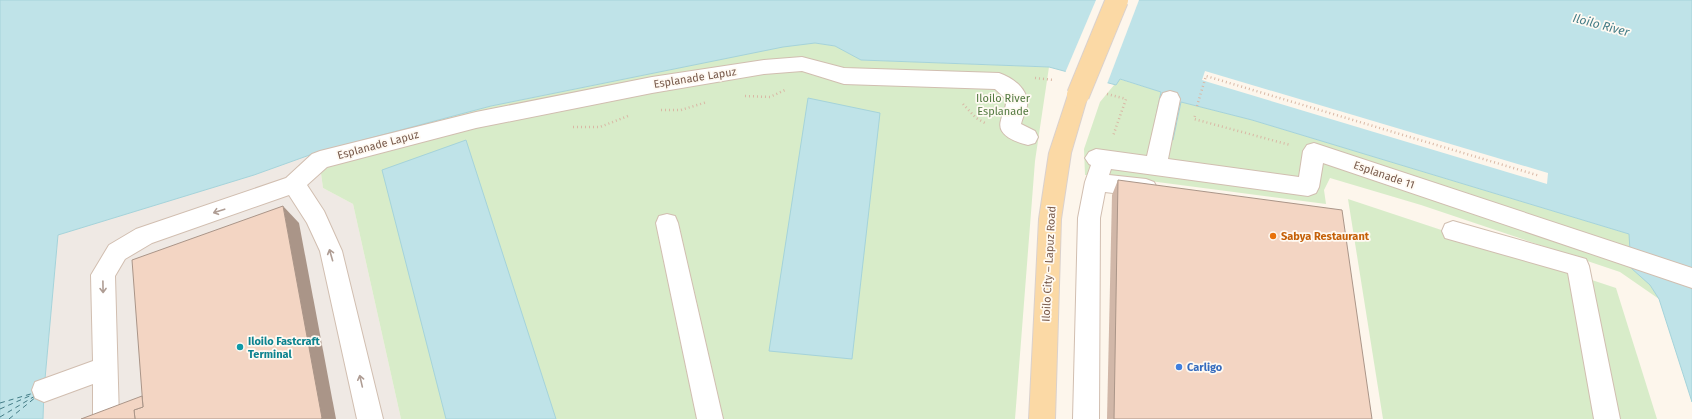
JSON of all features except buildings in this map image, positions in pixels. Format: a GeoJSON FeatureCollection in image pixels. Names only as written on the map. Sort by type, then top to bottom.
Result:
{"type":"FeatureCollection","features":[{"type":"Feature","properties":{"kind":"main road","name":"Iloilo City – Lapuz Road"},"geometry":{"type":"LineString","coordinates":[[1042,419],[1050,219],[1060,153],[1078,95],[1117,0]]}},
{"type":"Feature","properties":{"kind":"street","name":"Esplanade Lapuz"},"geometry":{"type":"LineString","coordinates":[[294,184],[320,160],[476,120],[652,84],[764,67],[802,64],[844,76],[999,81],[1011,87],[1015,97],[1016,108],[1010,120],[1011,129],[1028,137]]}},
{"type":"Feature","properties":{"kind":"street"},"geometry":{"type":"LineString","coordinates":[[1156,166],[1170,99]]}},
{"type":"Feature","properties":{"kind":"street"},"geometry":{"type":"LineString","coordinates":[[1086,419],[1089,218],[1100,158],[1308,187],[1314,151]]}},
{"type":"Feature","properties":{"kind":"street","name":"Esplanade 11"},"geometry":{"type":"LineString","coordinates":[[1314,151],[1692,278]]}},
{"type":"Feature","properties":{"kind":"street"},"geometry":{"type":"LineString","coordinates":[[1096,182],[1166,191]]}},
{"type":"Feature","properties":{"kind":"street"},"geometry":{"type":"LineString","coordinates":[[106,419],[103,275],[117,252],[144,236],[256,199],[294,184],[316,218],[330,251],[370,419]]}},
{"type":"Feature","properties":{"kind":"street"},"geometry":{"type":"LineString","coordinates":[[667,223],[710,419]]}},
{"type":"Feature","properties":{"kind":"street"},"geometry":{"type":"LineString","coordinates":[[1453,231],[1578,266],[1607,419]]}},
{"type":"Feature","properties":{"kind":"street"},"geometry":{"type":"LineString","coordinates":[[44,390],[104,368]]}},
{"type":"Feature","properties":{"kind":"path"},"geometry":{"type":"LineString","coordinates":[[1314,151],[1194,118],[1206,76],[1540,176]]}},
{"type":"Feature","properties":{"kind":"path"},"geometry":{"type":"LineString","coordinates":[[1034,78],[1055,80]]}},
{"type":"Feature","properties":{"kind":"path"},"geometry":{"type":"LineString","coordinates":[[1100,158],[1126,99],[1104,93]]}},
{"type":"Feature","properties":{"kind":"shaded area"},"geometry":{"type":"Polygon","coordinates":[[[318,152],[323,188],[353,204],[401,419],[43,419],[44,390],[58,235],[254,175],[318,152]]]}},
{"type":"Feature","properties":{"kind":"green space","name":"Iloilo River Esplanade"},"geometry":{"type":"Polygon","coordinates":[[[815,43],[835,46],[861,60],[1049,67],[1035,161],[1015,419],[401,419],[353,204],[323,188],[318,152],[491,106],[783,46],[815,43]]]}},
{"type":"Feature","properties":{"kind":"green space"},"geometry":{"type":"Polygon","coordinates":[[[1119,79],[1161,92],[1152,135],[1177,123],[1181,102],[1252,120],[1629,234],[1659,299],[1620,272],[1421,205],[1330,178],[1324,190],[1326,204],[1104,175],[1085,175],[1084,149],[1100,102],[1119,79]]]}},
{"type":"Feature","properties":{"kind":"green space"},"geometry":{"type":"Polygon","coordinates":[[[1348,199],[1616,288],[1657,419],[1383,419],[1348,199]]]}},
{"type":"Feature","properties":{"kind":"water","name":"Iloilo River"},"geometry":{"type":"Polygon","coordinates":[[[0,0],[1692,0],[1692,402],[1659,299],[1650,285],[1631,268],[1629,234],[1252,120],[1181,102],[1173,140],[1152,135],[1161,92],[1120,79],[1116,85],[1049,67],[861,60],[835,46],[815,43],[783,47],[491,106],[318,152],[254,175],[58,235],[44,390],[43,419],[0,419],[0,0]]]}},
{"type":"Feature","properties":{"kind":"water"},"geometry":{"type":"Polygon","coordinates":[[[808,98],[880,113],[852,359],[769,351],[808,98]]]}},
{"type":"Feature","properties":{"kind":"water"},"geometry":{"type":"Polygon","coordinates":[[[466,140],[556,419],[446,419],[382,170],[466,140]]]}},
{"type":"Feature","properties":{"kind":"pier"},"geometry":{"type":"Polygon","coordinates":[[[1096,0],[1139,0],[1107,84],[1065,73],[1096,0]]]}},
{"type":"Feature","properties":{"kind":"pier"},"geometry":{"type":"Polygon","coordinates":[[[1205,71],[1548,173],[1547,184],[1208,82],[1202,80],[1205,71]]]}},
{"type":"Feature","properties":{"kind":"ferry route"},"geometry":{"type":"LineString","coordinates":[[0,403],[34,393]]}},
{"type":"Feature","properties":{"kind":"ferry route"},"geometry":{"type":"LineString","coordinates":[[0,409],[34,394]]}},
{"type":"Feature","properties":{"kind":"ferry route"},"geometry":{"type":"LineString","coordinates":[[0,417],[35,396]]}},
{"type":"Feature","properties":{"kind":"ferry route"},"geometry":{"type":"LineString","coordinates":[[9,419],[36,397]]}},
{"type":"Feature","properties":{"kind":"place","name":"Sabya Restaurant"},"geometry":{"type":"Point","coordinates":[1273,236]}},
{"type":"Feature","properties":{"kind":"place","name":"Iloilo Fastcraft Terminal"},"geometry":{"type":"Point","coordinates":[240,347]}},
{"type":"Feature","properties":{"kind":"place","name":"Carligo"},"geometry":{"type":"Point","coordinates":[1179,367]}}]}
